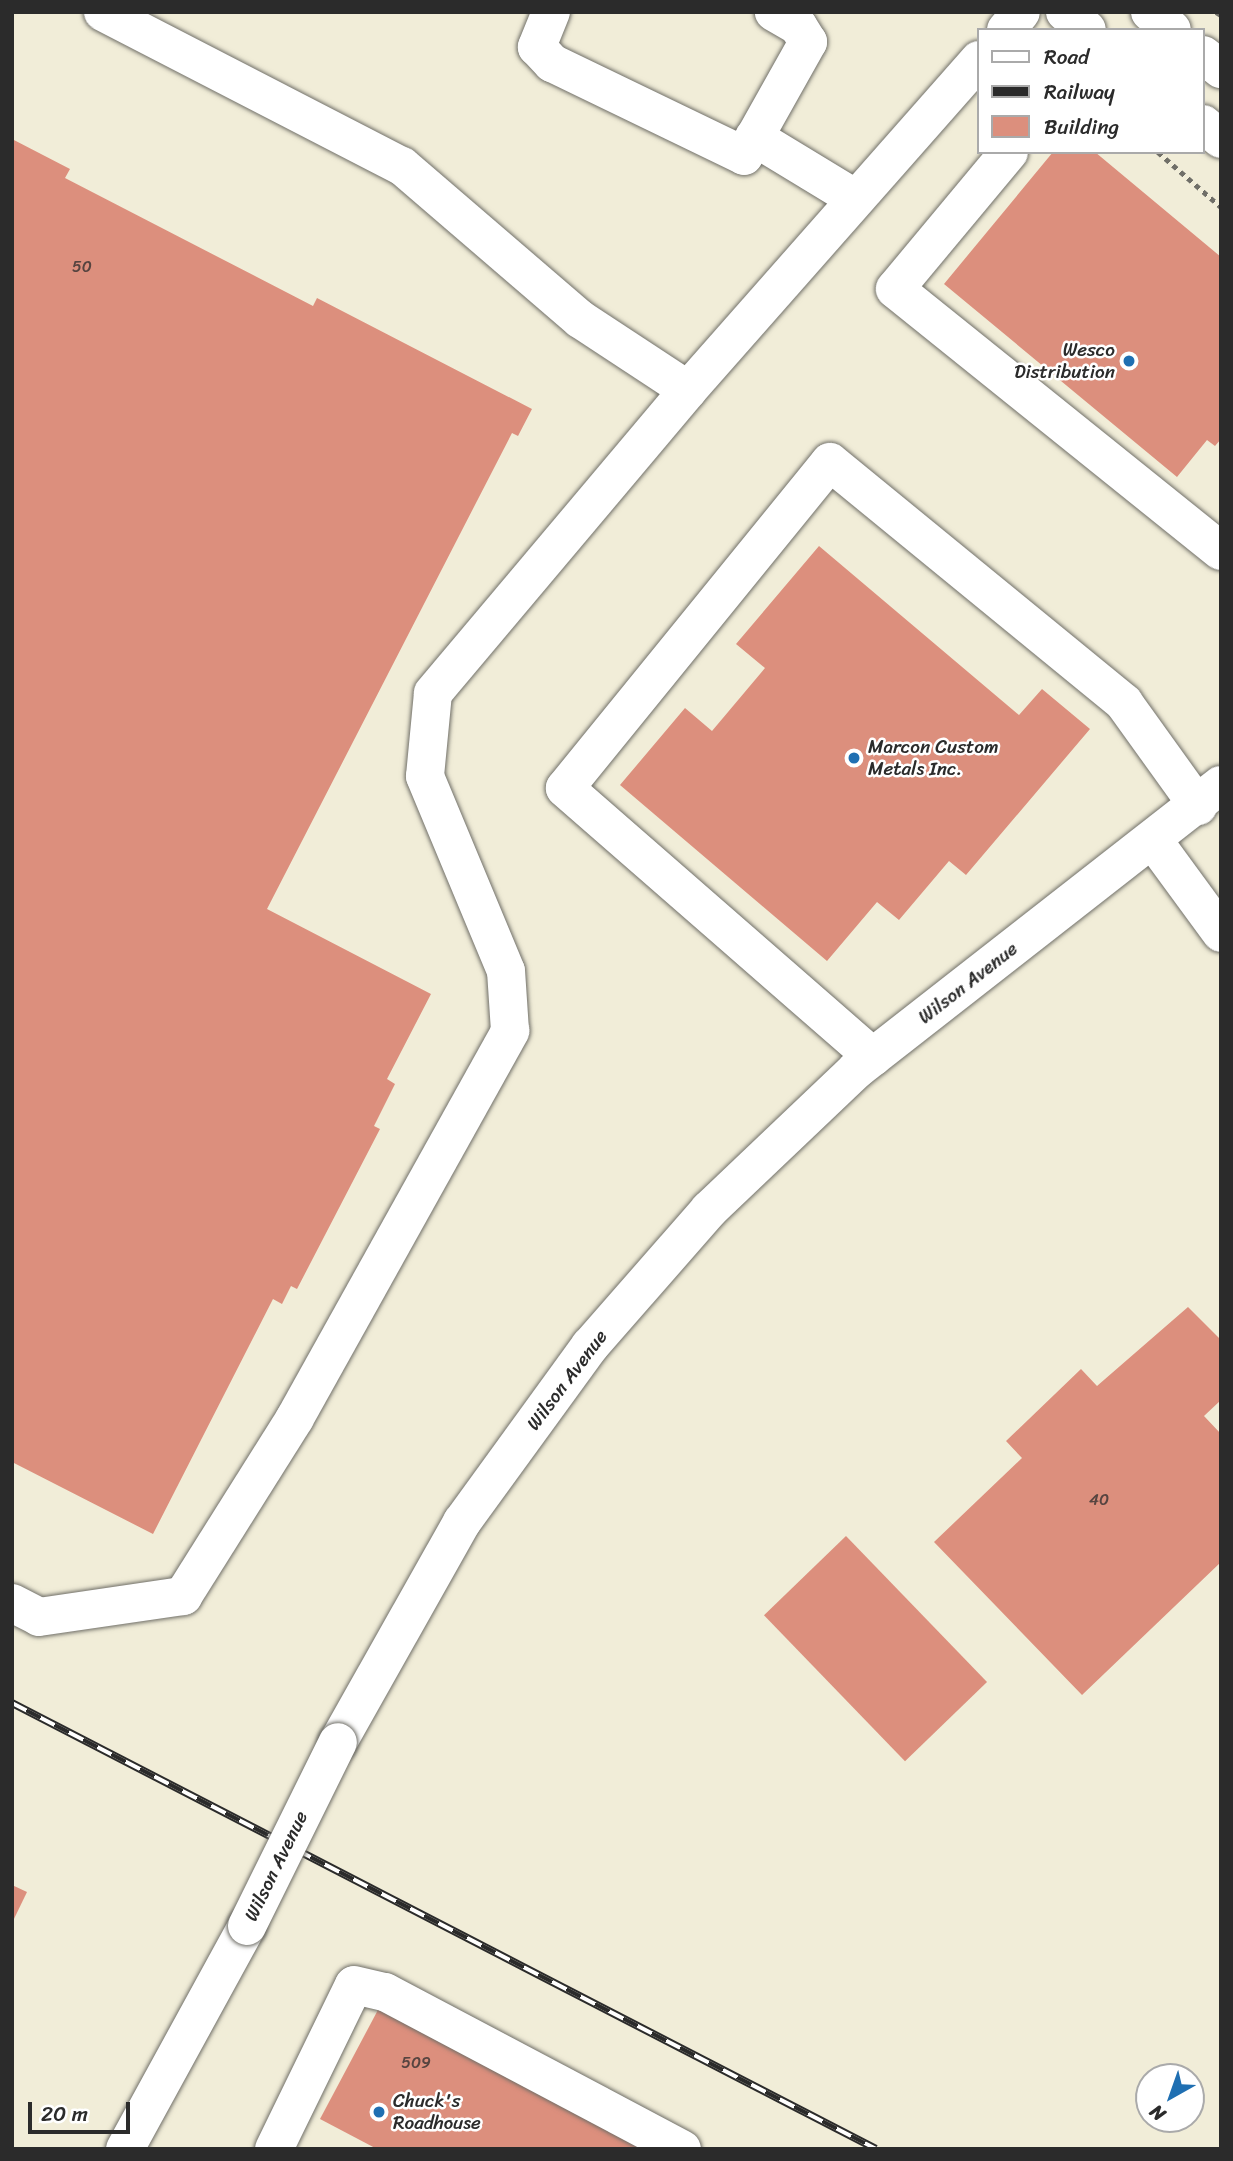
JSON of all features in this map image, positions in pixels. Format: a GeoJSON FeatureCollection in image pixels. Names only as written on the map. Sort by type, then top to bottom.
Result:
{"type":"FeatureCollection","features":[{"type":"Feature","properties":{"kind":"street"},"geometry":{"type":"LineString","coordinates":[[103,12],[402,166],[580,319],[688,390]]}},
{"type":"Feature","properties":{"kind":"street"},"geometry":{"type":"LineString","coordinates":[[551,12],[537,47],[552,63],[744,156],[808,42],[798,26],[774,12]]}},
{"type":"Feature","properties":{"kind":"street"},"geometry":{"type":"LineString","coordinates":[[1008,28],[1021,12]]}},
{"type":"Feature","properties":{"kind":"street"},"geometry":{"type":"LineString","coordinates":[[1065,12],[1085,28]]}},
{"type":"Feature","properties":{"kind":"street"},"geometry":{"type":"LineString","coordinates":[[1205,57],[1221,69]]}},
{"type":"Feature","properties":{"kind":"street"},"geometry":{"type":"LineString","coordinates":[[12,1603],[39,1617],[183,1596],[302,1406],[510,1031],[506,971],[425,776],[433,693],[688,390],[978,61]]}},
{"type":"Feature","properties":{"kind":"street"},"geometry":{"type":"LineString","coordinates":[[1205,126],[1221,139]]}},
{"type":"Feature","properties":{"kind":"street"},"geometry":{"type":"LineString","coordinates":[[754,137],[856,199]]}},
{"type":"Feature","properties":{"kind":"street"},"geometry":{"type":"LineString","coordinates":[[1007,154],[895,289],[1221,551]]}},
{"type":"Feature","properties":{"kind":"street"},"geometry":{"type":"LineString","coordinates":[[873,1057],[565,788],[830,462],[1124,703],[1210,795]]}},
{"type":"Feature","properties":{"kind":"street","name":"Wilson Avenue"},"geometry":{"type":"LineString","coordinates":[[125,2149],[247,1926],[338,1742],[462,1522],[590,1346],[709,1210],[873,1057],[1210,795]]}},
{"type":"Feature","properties":{"kind":"street"},"geometry":{"type":"LineString","coordinates":[[1153,840],[1221,933]]}},
{"type":"Feature","properties":{"kind":"street"},"geometry":{"type":"LineString","coordinates":[[274,2149],[354,1985],[385,1992],[682,2149]]}},
{"type":"Feature","properties":{"kind":"path"},"geometry":{"type":"LineString","coordinates":[[1216,12],[1221,15]]}},
{"type":"Feature","properties":{"kind":"path"},"geometry":{"type":"LineString","coordinates":[[1159,154],[1221,207]]}},
{"type":"Feature","properties":{"kind":"building"},"geometry":{"type":"Polygon","coordinates":[[[12,139],[70,169],[65,178],[313,306],[317,298],[532,409],[518,436],[512,433],[267,909],[431,994],[387,1079],[395,1084],[374,1126],[380,1129],[297,1289],[291,1286],[282,1304],[273,1299],[153,1534],[12,1462],[12,139]]]}},
{"type":"Feature","properties":{"kind":"building","name":"Wesco Distribution"},"geometry":{"type":"Polygon","coordinates":[[[1051,154],[1097,154],[1221,257],[1221,439],[1215,446],[1207,440],[1177,477],[944,284],[1051,154]]]}},
{"type":"Feature","properties":{"kind":"building","name":"Marcon Custom Metals Inc."},"geometry":{"type":"Polygon","coordinates":[[[819,546],[1019,715],[1042,689],[1090,729],[966,875],[949,861],[899,920],[877,902],[827,961],[620,785],[685,708],[712,731],[765,668],[736,644],[819,546]]]}},
{"type":"Feature","properties":{"kind":"building"},"geometry":{"type":"Polygon","coordinates":[[[1188,1307],[1221,1340],[1221,1400],[1204,1416],[1221,1434],[1221,1562],[1082,1695],[934,1542],[1022,1458],[1006,1441],[1081,1369],[1097,1386],[1188,1307]]]}},
{"type":"Feature","properties":{"kind":"building"},"geometry":{"type":"Polygon","coordinates":[[[846,1536],[987,1682],[905,1761],[764,1615],[846,1536]]]}},
{"type":"Feature","properties":{"kind":"building"},"geometry":{"type":"Polygon","coordinates":[[[12,1885],[27,1892],[12,1923],[12,1885]]]}},
{"type":"Feature","properties":{"kind":"building"},"geometry":{"type":"Polygon","coordinates":[[[379,2008],[645,2149],[377,2149],[320,2119],[379,2008]]]}},
{"type":"Feature","properties":{"kind":"railway"},"geometry":{"type":"LineString","coordinates":[[12,1703],[876,2149]]}},
{"type":"Feature","properties":{"kind":"place","name":"Wesco Distribution"},"geometry":{"type":"Point","coordinates":[1129,361]}},
{"type":"Feature","properties":{"kind":"place","name":"Marcon Custom Metals Inc."},"geometry":{"type":"Point","coordinates":[854,758]}},
{"type":"Feature","properties":{"kind":"place","name":"Chuck's Roadhouse"},"geometry":{"type":"Point","coordinates":[379,2112]}}]}
